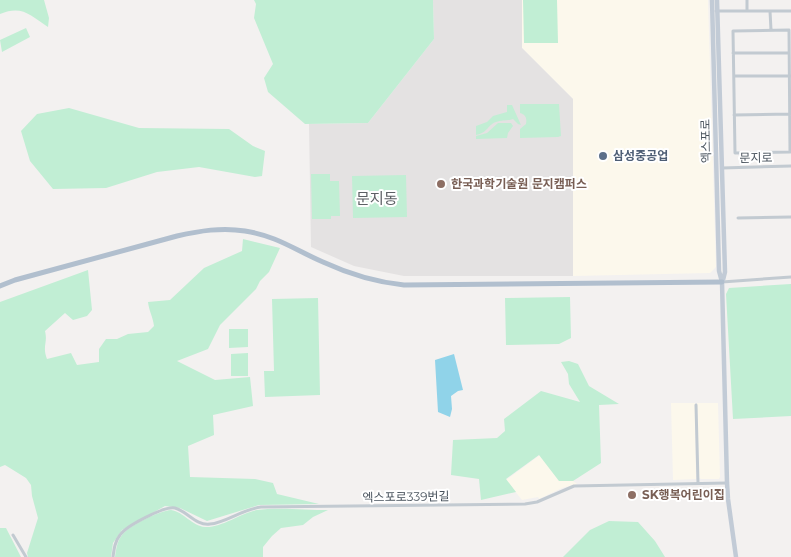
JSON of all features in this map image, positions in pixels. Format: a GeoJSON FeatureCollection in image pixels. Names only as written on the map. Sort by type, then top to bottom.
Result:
{"type":"FeatureCollection","features":[{"type":"Feature","properties":{"kind":"main road","name":"엑스포로"},"geometry":{"type":"LineString","coordinates":[[712,0],[715,11],[725,272],[722,282]]}},
{"type":"Feature","properties":{"kind":"main road","name":"엑스포로"},"geometry":{"type":"LineString","coordinates":[[717,0],[715,11],[719,271],[722,282],[727,483],[736,557]]}},
{"type":"Feature","properties":{"kind":"main road"},"geometry":{"type":"LineString","coordinates":[[0,286],[24,277],[177,236],[202,230],[224,229],[271,237],[348,272],[372,280],[404,285],[722,282]]}},
{"type":"Feature","properties":{"kind":"street"},"geometry":{"type":"LineString","coordinates":[[747,0],[747,11]]}},
{"type":"Feature","properties":{"kind":"street"},"geometry":{"type":"LineString","coordinates":[[715,11],[791,10]]}},
{"type":"Feature","properties":{"kind":"street"},"geometry":{"type":"LineString","coordinates":[[770,11],[770,30]]}},
{"type":"Feature","properties":{"kind":"street"},"geometry":{"type":"LineString","coordinates":[[733,30],[789,30],[789,53],[790,152],[735,152],[733,30]]}},
{"type":"Feature","properties":{"kind":"street"},"geometry":{"type":"LineString","coordinates":[[733,53],[789,53]]}},
{"type":"Feature","properties":{"kind":"street"},"geometry":{"type":"LineString","coordinates":[[734,76],[790,76]]}},
{"type":"Feature","properties":{"kind":"street"},"geometry":{"type":"LineString","coordinates":[[734,115],[790,114]]}},
{"type":"Feature","properties":{"kind":"street","name":"문지로"},"geometry":{"type":"LineString","coordinates":[[721,168],[791,166]]}},
{"type":"Feature","properties":{"kind":"street"},"geometry":{"type":"LineString","coordinates":[[738,218],[791,217]]}},
{"type":"Feature","properties":{"kind":"street"},"geometry":{"type":"LineString","coordinates":[[722,282],[791,278]]}},
{"type":"Feature","properties":{"kind":"street"},"geometry":{"type":"LineString","coordinates":[[696,406],[698,483]]}},
{"type":"Feature","properties":{"kind":"street","name":"엑스포로339번길"},"geometry":{"type":"LineString","coordinates":[[113,557],[116,542],[123,531],[168,508],[177,509],[208,525],[261,507],[525,504],[537,502],[574,486],[727,483]]}},
{"type":"Feature","properties":{"kind":"street"},"geometry":{"type":"LineString","coordinates":[[13,535],[26,557]]}},
{"type":"Feature","properties":{"kind":"shaded area","name":"한국과학기술원 문지캠퍼스"},"geometry":{"type":"Polygon","coordinates":[[[433,0],[522,0],[522,48],[573,99],[573,276],[404,276],[354,266],[311,247],[309,124],[368,123],[434,39],[433,0]]]}},
{"type":"Feature","properties":{"kind":"shaded area"},"geometry":{"type":"Polygon","coordinates":[[[522,0],[708,0],[716,267],[710,273],[573,276],[573,99],[522,48],[522,0]]]}},
{"type":"Feature","properties":{"kind":"shaded area"},"geometry":{"type":"Polygon","coordinates":[[[671,403],[695,403],[696,479],[673,480],[671,403]]]}},
{"type":"Feature","properties":{"kind":"shaded area"},"geometry":{"type":"Polygon","coordinates":[[[697,403],[718,403],[719,479],[699,478],[697,403]]]}},
{"type":"Feature","properties":{"kind":"shaded area"},"geometry":{"type":"Polygon","coordinates":[[[540,455],[559,481],[573,481],[577,484],[562,488],[539,499],[538,497],[522,500],[506,480],[540,455]]]}},
{"type":"Feature","properties":{"kind":"green space"},"geometry":{"type":"Polygon","coordinates":[[[0,0],[44,0],[49,18],[48,27],[31,15],[20,11],[8,11],[0,14],[0,0]]]}},
{"type":"Feature","properties":{"kind":"green space"},"geometry":{"type":"Polygon","coordinates":[[[254,0],[433,0],[434,39],[368,123],[305,124],[268,92],[264,78],[273,64],[254,18],[256,4],[254,0]]]}},
{"type":"Feature","properties":{"kind":"green space"},"geometry":{"type":"Polygon","coordinates":[[[523,0],[557,0],[558,43],[524,43],[523,0]]]}},
{"type":"Feature","properties":{"kind":"green space"},"geometry":{"type":"Polygon","coordinates":[[[26,28],[30,37],[2,52],[0,40],[26,28]]]}},
{"type":"Feature","properties":{"kind":"green space"},"geometry":{"type":"Polygon","coordinates":[[[520,104],[559,104],[561,136],[520,138],[520,129],[526,124],[526,120],[525,116],[520,113],[520,104]]]}},
{"type":"Feature","properties":{"kind":"green space"},"geometry":{"type":"Polygon","coordinates":[[[507,105],[512,105],[521,125],[513,119],[498,121],[493,123],[483,133],[476,135],[476,126],[487,122],[493,116],[507,112],[507,105]]]}},
{"type":"Feature","properties":{"kind":"green space"},"geometry":{"type":"Polygon","coordinates":[[[69,108],[139,128],[229,129],[253,146],[265,151],[262,176],[255,177],[199,167],[157,172],[106,188],[53,189],[30,161],[21,131],[37,114],[69,108]]]}},
{"type":"Feature","properties":{"kind":"green space"},"geometry":{"type":"Polygon","coordinates":[[[498,123],[511,123],[513,126],[507,138],[476,139],[476,136],[487,133],[498,123]]]}},
{"type":"Feature","properties":{"kind":"green space"},"geometry":{"type":"Polygon","coordinates":[[[311,174],[330,174],[330,181],[339,181],[340,216],[331,216],[331,219],[312,219],[311,174]]]}},
{"type":"Feature","properties":{"kind":"green space"},"geometry":{"type":"Polygon","coordinates":[[[406,175],[407,217],[353,218],[352,176],[406,175]]]}},
{"type":"Feature","properties":{"kind":"green space"},"geometry":{"type":"Polygon","coordinates":[[[243,239],[280,248],[269,272],[260,281],[256,289],[220,325],[208,349],[177,361],[215,380],[250,377],[253,406],[213,415],[214,435],[188,446],[190,477],[255,479],[273,483],[277,494],[319,504],[259,505],[207,521],[180,508],[165,506],[122,530],[113,543],[111,557],[28,557],[27,553],[38,518],[31,485],[26,478],[5,465],[0,467],[0,302],[88,270],[92,310],[87,316],[73,320],[65,313],[45,331],[45,351],[47,359],[71,353],[77,365],[99,362],[99,349],[106,339],[117,339],[128,334],[148,332],[154,326],[148,302],[170,300],[204,268],[242,251],[243,239]]]}},
{"type":"Feature","properties":{"kind":"green space"},"geometry":{"type":"Polygon","coordinates":[[[791,284],[791,416],[733,419],[726,294],[729,288],[791,284]]]}},
{"type":"Feature","properties":{"kind":"green space"},"geometry":{"type":"Polygon","coordinates":[[[570,297],[571,338],[559,344],[506,345],[505,298],[570,297]]]}},
{"type":"Feature","properties":{"kind":"green space"},"geometry":{"type":"Polygon","coordinates":[[[318,298],[320,395],[265,397],[264,371],[274,371],[272,299],[318,298]]]}},
{"type":"Feature","properties":{"kind":"green space"},"geometry":{"type":"Polygon","coordinates":[[[229,329],[248,329],[248,347],[229,348],[229,329]]]}},
{"type":"Feature","properties":{"kind":"green space"},"geometry":{"type":"Polygon","coordinates":[[[248,353],[248,376],[231,376],[231,354],[248,353]]]}},
{"type":"Feature","properties":{"kind":"green space"},"geometry":{"type":"Polygon","coordinates":[[[569,361],[578,364],[589,386],[619,404],[599,405],[601,463],[573,481],[559,481],[539,455],[506,479],[516,492],[481,500],[479,479],[451,475],[453,440],[497,438],[505,431],[504,419],[541,391],[580,402],[569,384],[568,374],[561,362],[569,361]]]}},
{"type":"Feature","properties":{"kind":"green space"},"geometry":{"type":"Polygon","coordinates":[[[171,510],[180,513],[200,526],[211,527],[257,510],[328,510],[313,517],[303,525],[281,528],[263,547],[263,557],[115,557],[119,540],[126,531],[145,519],[171,510]]]}},
{"type":"Feature","properties":{"kind":"green space"},"geometry":{"type":"Polygon","coordinates":[[[609,521],[638,522],[655,541],[665,557],[563,557],[590,530],[609,521]]]}},
{"type":"Feature","properties":{"kind":"green space"},"geometry":{"type":"Polygon","coordinates":[[[0,528],[6,528],[21,557],[0,557],[0,528]]]}},
{"type":"Feature","properties":{"kind":"water"},"geometry":{"type":"Polygon","coordinates":[[[454,354],[463,390],[451,396],[452,409],[450,417],[438,412],[435,360],[454,354]]]}},
{"type":"Feature","properties":{"kind":"place","name":"삼성중공업"},"geometry":{"type":"Point","coordinates":[603,156]}},
{"type":"Feature","properties":{"kind":"place","name":"한국과학기술원 문지캠퍼스"},"geometry":{"type":"Point","coordinates":[441,184]}},
{"type":"Feature","properties":{"kind":"place","name":"SK행복어린이집"},"geometry":{"type":"Point","coordinates":[632,495]}},
{"type":"Feature","properties":{"kind":"district","name":"문지동"},"geometry":{"type":"Point","coordinates":[377,199]}}]}
